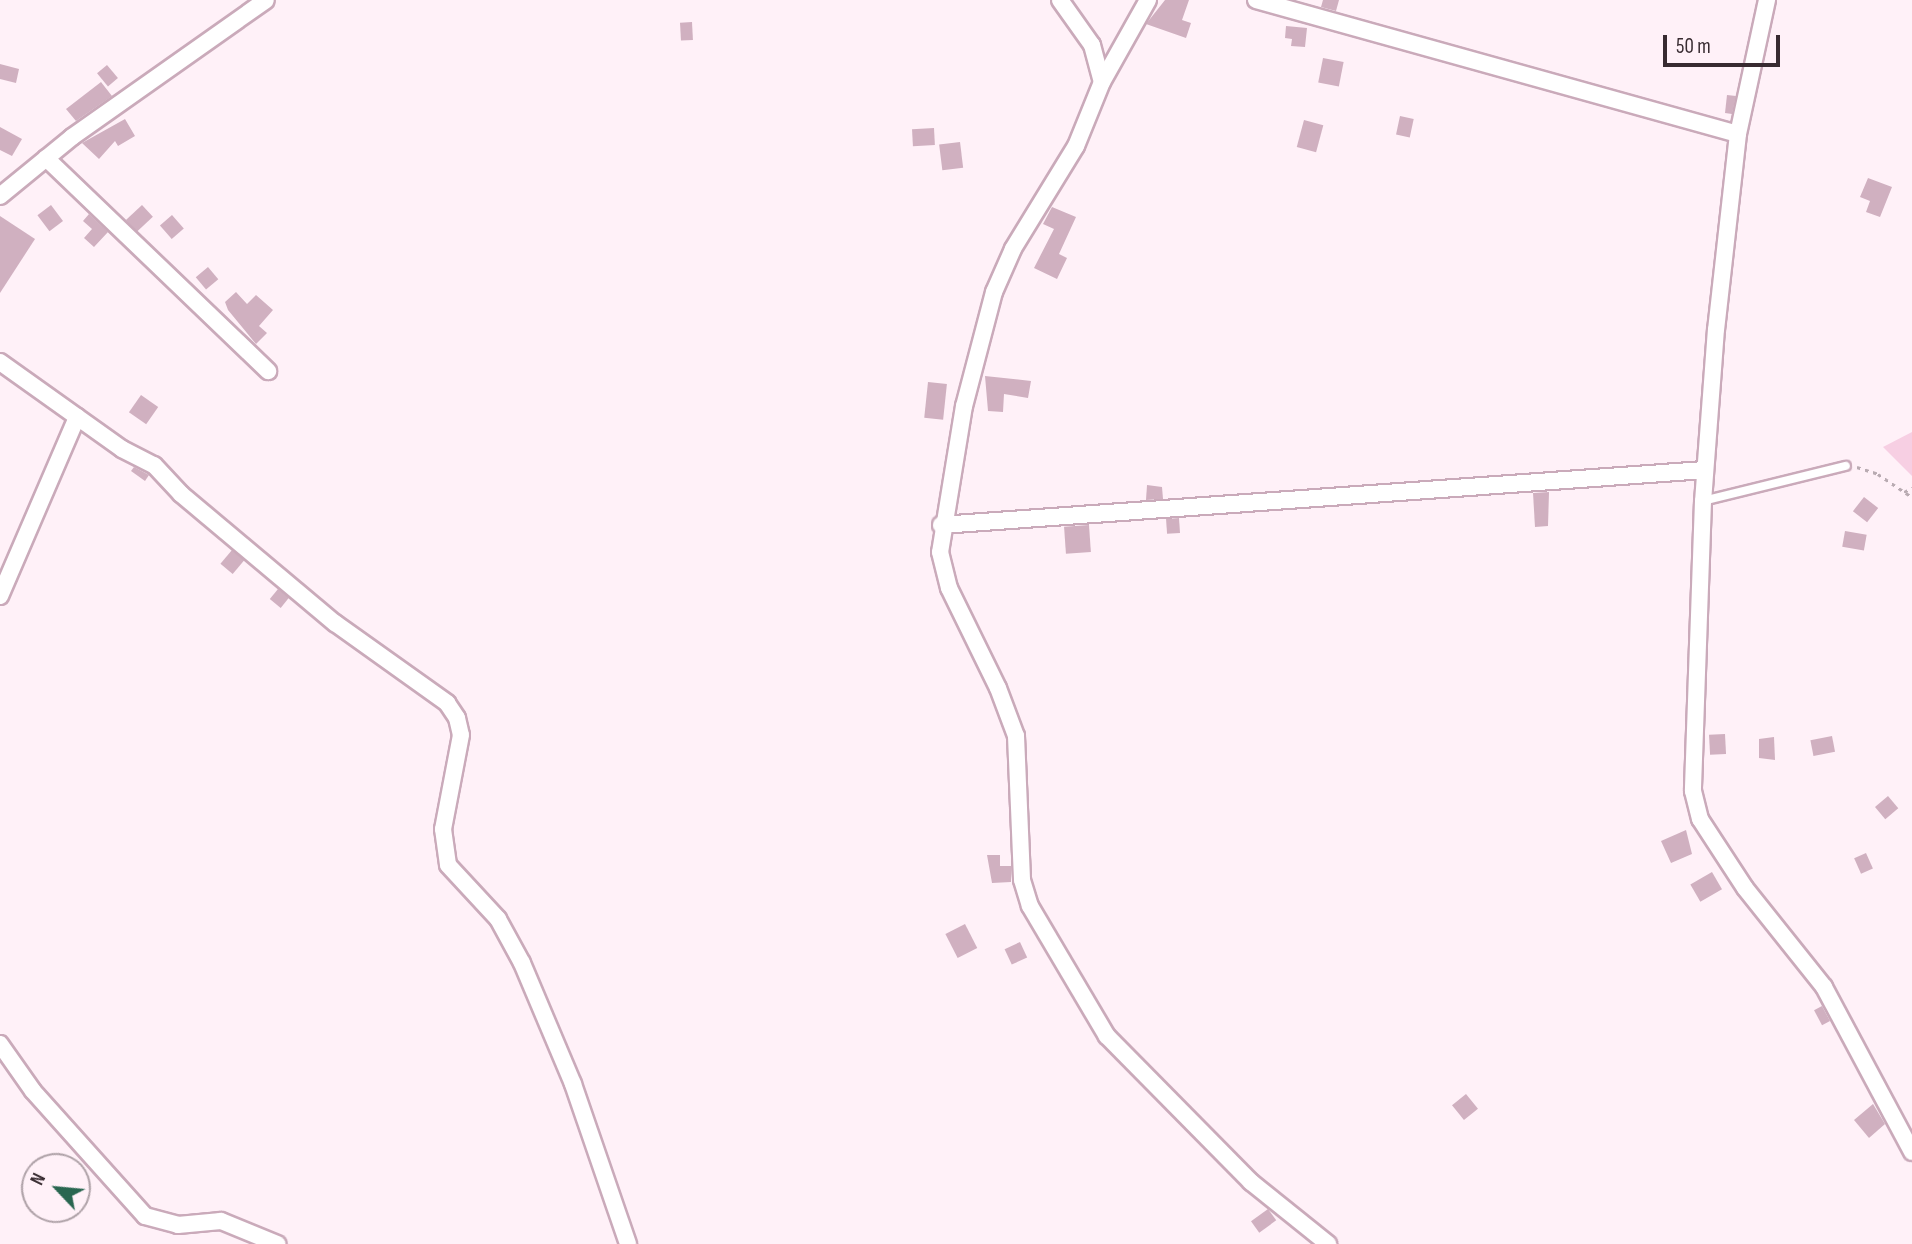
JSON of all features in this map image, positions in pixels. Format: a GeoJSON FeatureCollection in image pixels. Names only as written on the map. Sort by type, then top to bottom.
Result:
{"type":"FeatureCollection","features":[{"type":"Feature","properties":{"kind":"street"},"geometry":{"type":"LineString","coordinates":[[0,196],[46,158],[266,0]]}},
{"type":"Feature","properties":{"kind":"street"},"geometry":{"type":"LineString","coordinates":[[1060,0],[1092,45],[1102,82]]}},
{"type":"Feature","properties":{"kind":"street"},"geometry":{"type":"LineString","coordinates":[[1149,0],[1102,82],[1076,146],[1013,249],[994,292],[964,406],[942,525],[940,552],[949,588],[998,688],[1016,736],[1022,880],[1030,906],[1107,1036],[1251,1182],[1328,1244]]}},
{"type":"Feature","properties":{"kind":"street"},"geometry":{"type":"LineString","coordinates":[[1256,0],[1738,135]]}},
{"type":"Feature","properties":{"kind":"street"},"geometry":{"type":"LineString","coordinates":[[1767,0],[1738,135],[1705,470],[1693,791],[1700,819],[1745,888],[1824,987],[1912,1152]]}},
{"type":"Feature","properties":{"kind":"street"},"geometry":{"type":"LineString","coordinates":[[46,158],[268,371]]}},
{"type":"Feature","properties":{"kind":"street"},"geometry":{"type":"LineString","coordinates":[[0,362],[122,449],[154,465],[181,494],[335,623],[432,689],[457,718],[460,753],[443,829],[448,865],[498,919],[522,962],[573,1084],[628,1244]]}},
{"type":"Feature","properties":{"kind":"street"},"geometry":{"type":"LineString","coordinates":[[0,596],[77,417]]}},
{"type":"Feature","properties":{"kind":"street"},"geometry":{"type":"LineString","coordinates":[[942,525],[1705,470]]}},
{"type":"Feature","properties":{"kind":"street"},"geometry":{"type":"LineString","coordinates":[[0,1044],[33,1091],[145,1216],[178,1225],[221,1221],[276,1244]]}},
{"type":"Feature","properties":{"kind":"lane"},"geometry":{"type":"LineString","coordinates":[[1703,501],[1846,466]]}},
{"type":"Feature","properties":{"kind":"path"},"geometry":{"type":"LineString","coordinates":[[1846,466],[1878,474],[1912,497]]}},
{"type":"Feature","properties":{"kind":"path"},"geometry":{"type":"LineString","coordinates":[[1904,492],[1912,488]]}},
{"type":"Feature","properties":{"kind":"shaded area"},"geometry":{"type":"Polygon","coordinates":[[[1912,432],[1912,476],[1883,447],[1912,432]]]}},
{"type":"Feature","properties":{"kind":"building"},"geometry":{"type":"Polygon","coordinates":[[[1165,0],[1189,0],[1182,20],[1191,23],[1186,38],[1146,24],[1165,0]]]}},
{"type":"Feature","properties":{"kind":"building"},"geometry":{"type":"Polygon","coordinates":[[[1323,0],[1339,0],[1336,11],[1321,7],[1323,0]]]}},
{"type":"Feature","properties":{"kind":"building"},"geometry":{"type":"Polygon","coordinates":[[[692,22],[693,40],[681,41],[680,23],[692,22]]]}},
{"type":"Feature","properties":{"kind":"building"},"geometry":{"type":"Polygon","coordinates":[[[1286,26],[1307,28],[1305,47],[1291,46],[1292,39],[1285,38],[1286,26]]]}},
{"type":"Feature","properties":{"kind":"building"},"geometry":{"type":"Polygon","coordinates":[[[1323,58],[1344,62],[1339,87],[1318,83],[1323,58]]]}},
{"type":"Feature","properties":{"kind":"building"},"geometry":{"type":"Polygon","coordinates":[[[0,64],[19,69],[16,83],[0,79],[0,64]]]}},
{"type":"Feature","properties":{"kind":"building"},"geometry":{"type":"Polygon","coordinates":[[[107,65],[118,78],[108,86],[97,73],[107,65]]]}},
{"type":"Feature","properties":{"kind":"building"},"geometry":{"type":"Polygon","coordinates":[[[101,82],[112,96],[76,121],[66,109],[101,82]]]}},
{"type":"Feature","properties":{"kind":"building"},"geometry":{"type":"Polygon","coordinates":[[[1727,95],[1736,96],[1732,114],[1725,113],[1727,95]]]}},
{"type":"Feature","properties":{"kind":"building"},"geometry":{"type":"Polygon","coordinates":[[[1400,116],[1414,119],[1410,137],[1396,135],[1400,116]]]}},
{"type":"Feature","properties":{"kind":"building"},"geometry":{"type":"Polygon","coordinates":[[[125,119],[135,136],[118,146],[115,141],[99,159],[82,143],[125,119]]]}},
{"type":"Feature","properties":{"kind":"building"},"geometry":{"type":"Polygon","coordinates":[[[1304,120],[1323,125],[1316,152],[1297,147],[1304,120]]]}},
{"type":"Feature","properties":{"kind":"building"},"geometry":{"type":"Polygon","coordinates":[[[0,127],[22,139],[12,156],[0,150],[0,127]]]}},
{"type":"Feature","properties":{"kind":"building"},"geometry":{"type":"Polygon","coordinates":[[[934,128],[935,145],[913,146],[912,129],[934,128]]]}},
{"type":"Feature","properties":{"kind":"building"},"geometry":{"type":"Polygon","coordinates":[[[960,142],[963,168],[942,170],[939,145],[960,142]]]}},
{"type":"Feature","properties":{"kind":"building"},"geometry":{"type":"Polygon","coordinates":[[[1868,178],[1892,187],[1880,217],[1866,212],[1870,201],[1860,197],[1868,178]]]}},
{"type":"Feature","properties":{"kind":"building"},"geometry":{"type":"Polygon","coordinates":[[[51,205],[63,221],[49,231],[37,215],[51,205]]]}},
{"type":"Feature","properties":{"kind":"building"},"geometry":{"type":"Polygon","coordinates":[[[142,205],[153,217],[137,232],[126,220],[142,205]]]}},
{"type":"Feature","properties":{"kind":"building"},"geometry":{"type":"Polygon","coordinates":[[[1052,207],[1076,217],[1059,254],[1067,258],[1057,279],[1034,268],[1054,229],[1043,224],[1052,207]]]}},
{"type":"Feature","properties":{"kind":"building"},"geometry":{"type":"Polygon","coordinates":[[[89,214],[108,232],[94,247],[84,238],[92,229],[83,221],[89,214]]]}},
{"type":"Feature","properties":{"kind":"building"},"geometry":{"type":"Polygon","coordinates":[[[172,215],[184,229],[172,239],[160,225],[172,215]]]}},
{"type":"Feature","properties":{"kind":"building"},"geometry":{"type":"Polygon","coordinates":[[[0,216],[35,239],[0,293],[0,216]]]}},
{"type":"Feature","properties":{"kind":"building"},"geometry":{"type":"Polygon","coordinates":[[[208,267],[218,279],[206,290],[196,277],[208,267]]]}},
{"type":"Feature","properties":{"kind":"building"},"geometry":{"type":"Polygon","coordinates":[[[236,292],[247,304],[256,295],[273,310],[259,326],[267,333],[256,344],[228,310],[225,302],[236,292]]]}},
{"type":"Feature","properties":{"kind":"building"},"geometry":{"type":"Polygon","coordinates":[[[985,376],[1031,381],[1028,398],[1004,394],[1003,412],[988,411],[985,376]]]}},
{"type":"Feature","properties":{"kind":"building"},"geometry":{"type":"Polygon","coordinates":[[[928,382],[947,384],[943,420],[924,418],[928,382]]]}},
{"type":"Feature","properties":{"kind":"building"},"geometry":{"type":"Polygon","coordinates":[[[141,395],[158,407],[146,424],[129,412],[141,395]]]}},
{"type":"Feature","properties":{"kind":"building"},"geometry":{"type":"Polygon","coordinates":[[[134,467],[149,475],[145,481],[131,471],[134,467]]]}},
{"type":"Feature","properties":{"kind":"building"},"geometry":{"type":"Polygon","coordinates":[[[1147,485],[1162,487],[1163,499],[1146,500],[1147,485]]]}},
{"type":"Feature","properties":{"kind":"building"},"geometry":{"type":"Polygon","coordinates":[[[1549,492],[1548,526],[1535,527],[1533,493],[1549,492]]]}},
{"type":"Feature","properties":{"kind":"building"},"geometry":{"type":"Polygon","coordinates":[[[1864,497],[1878,508],[1867,522],[1853,511],[1864,497]]]}},
{"type":"Feature","properties":{"kind":"building"},"geometry":{"type":"Polygon","coordinates":[[[1179,518],[1180,533],[1167,534],[1166,519],[1179,518]]]}},
{"type":"Feature","properties":{"kind":"building"},"geometry":{"type":"Polygon","coordinates":[[[1089,525],[1091,552],[1066,554],[1064,527],[1089,525]]]}},
{"type":"Feature","properties":{"kind":"building"},"geometry":{"type":"Polygon","coordinates":[[[1845,531],[1867,535],[1864,551],[1842,547],[1845,531]]]}},
{"type":"Feature","properties":{"kind":"building"},"geometry":{"type":"Polygon","coordinates":[[[232,550],[244,560],[233,574],[220,564],[232,550]]]}},
{"type":"Feature","properties":{"kind":"building"},"geometry":{"type":"Polygon","coordinates":[[[278,589],[289,598],[281,608],[270,599],[278,589]]]}},
{"type":"Feature","properties":{"kind":"building"},"geometry":{"type":"Polygon","coordinates":[[[1725,734],[1726,754],[1710,755],[1709,735],[1725,734]]]}},
{"type":"Feature","properties":{"kind":"building"},"geometry":{"type":"Polygon","coordinates":[[[1832,736],[1835,752],[1813,756],[1810,740],[1832,736]]]}},
{"type":"Feature","properties":{"kind":"building"},"geometry":{"type":"Polygon","coordinates":[[[1774,737],[1775,760],[1759,758],[1759,739],[1774,737]]]}},
{"type":"Feature","properties":{"kind":"building"},"geometry":{"type":"Polygon","coordinates":[[[1888,796],[1898,808],[1885,819],[1875,807],[1888,796]]]}},
{"type":"Feature","properties":{"kind":"building"},"geometry":{"type":"Polygon","coordinates":[[[1686,830],[1692,854],[1671,863],[1661,841],[1686,830]]]}},
{"type":"Feature","properties":{"kind":"building"},"geometry":{"type":"Polygon","coordinates":[[[1866,853],[1873,869],[1861,874],[1854,858],[1866,853]]]}},
{"type":"Feature","properties":{"kind":"building"},"geometry":{"type":"Polygon","coordinates":[[[987,855],[1000,855],[1000,866],[1011,866],[1011,882],[992,883],[987,855]]]}},
{"type":"Feature","properties":{"kind":"building"},"geometry":{"type":"Polygon","coordinates":[[[1712,872],[1722,889],[1700,902],[1690,884],[1712,872]]]}},
{"type":"Feature","properties":{"kind":"building"},"geometry":{"type":"Polygon","coordinates":[[[965,924],[977,948],[958,958],[945,934],[965,924]]]}},
{"type":"Feature","properties":{"kind":"building"},"geometry":{"type":"Polygon","coordinates":[[[1020,942],[1027,957],[1012,965],[1005,949],[1020,942]]]}},
{"type":"Feature","properties":{"kind":"building"},"geometry":{"type":"Polygon","coordinates":[[[1822,1006],[1830,1021],[1822,1025],[1814,1010],[1822,1006]]]}},
{"type":"Feature","properties":{"kind":"building"},"geometry":{"type":"Polygon","coordinates":[[[1466,1094],[1478,1109],[1464,1120],[1452,1105],[1466,1094]]]}},
{"type":"Feature","properties":{"kind":"building"},"geometry":{"type":"Polygon","coordinates":[[[1873,1104],[1885,1124],[1869,1138],[1854,1120],[1873,1104]]]}},
{"type":"Feature","properties":{"kind":"building"},"geometry":{"type":"Polygon","coordinates":[[[1268,1209],[1276,1220],[1259,1233],[1251,1221],[1268,1209]]]}}]}
